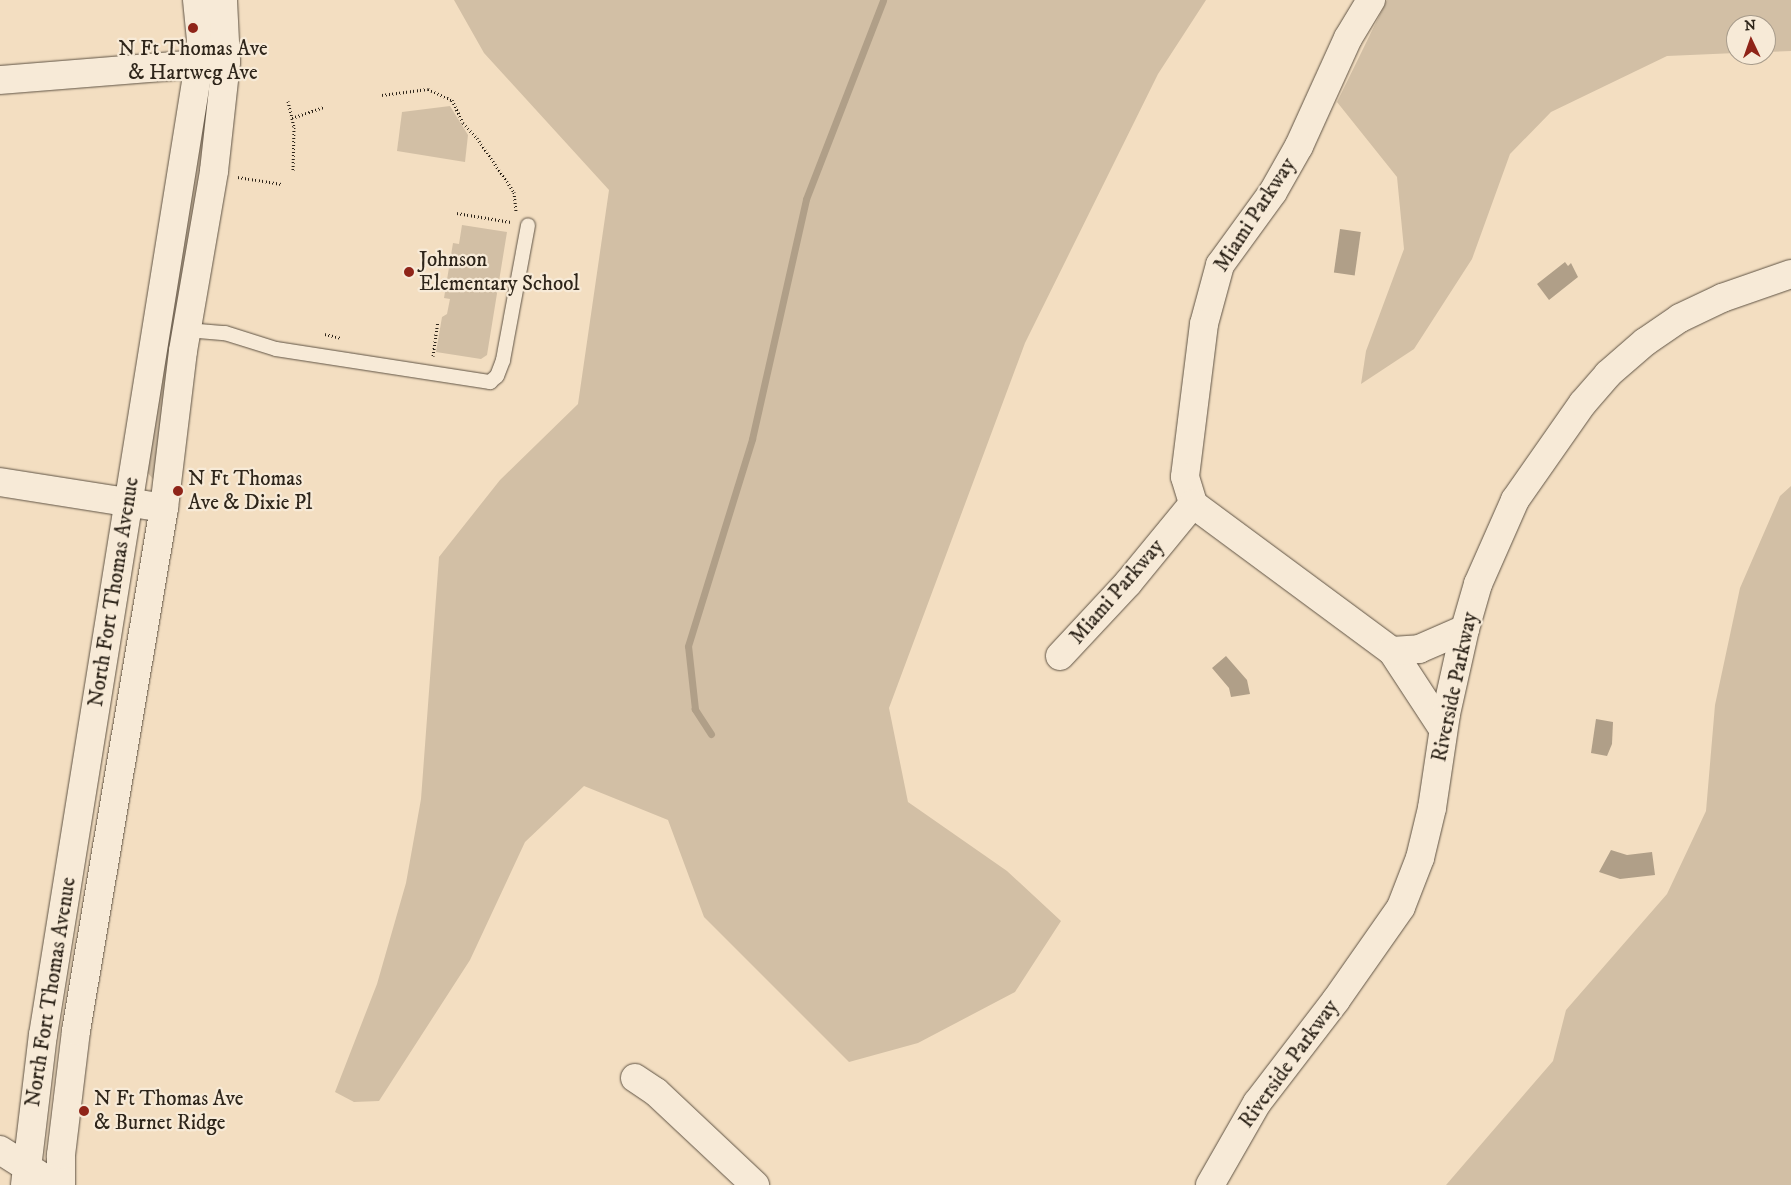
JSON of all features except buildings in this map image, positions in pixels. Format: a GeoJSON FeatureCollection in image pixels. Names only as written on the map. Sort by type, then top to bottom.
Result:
{"type":"FeatureCollection","features":[{"type":"Feature","properties":{"kind":"street","name":"North Fort Thomas Avenue"},"geometry":{"type":"LineString","coordinates":[[26,1176],[43,1035],[199,64],[201,40],[197,0]]}},
{"type":"Feature","properties":{"kind":"street","name":"North Fort Thomas Avenue"},"geometry":{"type":"LineString","coordinates":[[61,1185],[61,1155],[76,1031],[164,508],[187,330],[214,171],[226,62],[222,0]]}},
{"type":"Feature","properties":{"kind":"street","name":"Miami Parkway"},"geometry":{"type":"LineString","coordinates":[[1060,656],[1128,583],[1193,504],[1184,477],[1186,450],[1204,324],[1217,272],[1230,247],[1273,192],[1299,146],[1348,38],[1371,0]]}},
{"type":"Feature","properties":{"kind":"street"},"geometry":{"type":"LineString","coordinates":[[0,80],[226,62]]}},
{"type":"Feature","properties":{"kind":"street","name":"Riverside Parkway"},"geometry":{"type":"LineString","coordinates":[[1210,1185],[1228,1148],[1266,1089],[1336,1000],[1401,907],[1420,858],[1432,808],[1443,728],[1465,629],[1478,584],[1515,500],[1562,431],[1608,374],[1645,342],[1680,318],[1729,294],[1791,274]]}},
{"type":"Feature","properties":{"kind":"street"},"geometry":{"type":"LineString","coordinates":[[0,482],[164,508]]}},
{"type":"Feature","properties":{"kind":"street"},"geometry":{"type":"LineString","coordinates":[[1193,504],[1392,651],[1443,728]]}},
{"type":"Feature","properties":{"kind":"street"},"geometry":{"type":"LineString","coordinates":[[1392,651],[1419,649],[1465,629]]}},
{"type":"Feature","properties":{"kind":"street"},"geometry":{"type":"LineString","coordinates":[[635,1078],[656,1092],[755,1185]]}},
{"type":"Feature","properties":{"kind":"street"},"geometry":{"type":"LineString","coordinates":[[0,1150],[26,1176],[55,1185]]}},
{"type":"Feature","properties":{"kind":"lane"},"geometry":{"type":"LineString","coordinates":[[187,330],[224,334],[276,349],[490,382],[496,376],[503,360],[521,224]]}},
{"type":"Feature","properties":{"kind":"path"},"geometry":{"type":"LineString","coordinates":[[382,95],[428,89],[452,100],[463,123],[477,138],[514,192],[521,224]]}},
{"type":"Feature","properties":{"kind":"path"},"geometry":{"type":"LineString","coordinates":[[288,101],[295,147],[293,172]]}},
{"type":"Feature","properties":{"kind":"path"},"geometry":{"type":"LineString","coordinates":[[292,118],[324,106]]}},
{"type":"Feature","properties":{"kind":"path"},"geometry":{"type":"LineString","coordinates":[[232,176],[281,184]]}},
{"type":"Feature","properties":{"kind":"path"},"geometry":{"type":"LineString","coordinates":[[457,213],[521,224]]}},
{"type":"Feature","properties":{"kind":"path"},"geometry":{"type":"LineString","coordinates":[[513,230],[521,224]]}},
{"type":"Feature","properties":{"kind":"path"},"geometry":{"type":"LineString","coordinates":[[432,362],[438,322]]}},
{"type":"Feature","properties":{"kind":"shaded area"},"geometry":{"type":"Polygon","coordinates":[[[454,0],[1206,0],[1158,74],[1025,343],[889,708],[908,802],[1007,871],[1061,921],[1015,992],[918,1043],[849,1062],[704,917],[668,820],[584,786],[525,842],[470,960],[379,1101],[354,1102],[335,1092],[377,984],[406,883],[421,799],[439,557],[500,480],[578,404],[609,190],[484,53],[454,0]]]}},
{"type":"Feature","properties":{"kind":"shaded area"},"geometry":{"type":"Polygon","coordinates":[[[1387,0],[1791,0],[1791,51],[1776,52],[1776,15],[1726,15],[1726,53],[1667,56],[1551,112],[1510,154],[1472,259],[1414,349],[1361,384],[1366,351],[1404,249],[1397,177],[1337,102],[1387,0]]]}},
{"type":"Feature","properties":{"kind":"shaded area"},"geometry":{"type":"Polygon","coordinates":[[[208,96],[220,96],[159,478],[153,479],[147,472],[208,96]]]}},
{"type":"Feature","properties":{"kind":"shaded area"},"geometry":{"type":"Polygon","coordinates":[[[450,106],[468,135],[465,162],[397,151],[402,112],[450,106]]]}},
{"type":"Feature","properties":{"kind":"shaded area"},"geometry":{"type":"Polygon","coordinates":[[[462,225],[507,232],[487,355],[481,359],[436,352],[442,317],[447,314],[450,299],[444,298],[453,243],[459,244],[462,225]]]}},
{"type":"Feature","properties":{"kind":"shaded area"},"geometry":{"type":"Polygon","coordinates":[[[1340,229],[1361,232],[1355,275],[1334,273],[1340,229]]]}},
{"type":"Feature","properties":{"kind":"shaded area"},"geometry":{"type":"Polygon","coordinates":[[[1565,262],[1568,266],[1571,263],[1578,277],[1549,300],[1537,284],[1565,262]]]}},
{"type":"Feature","properties":{"kind":"shaded area"},"geometry":{"type":"Polygon","coordinates":[[[1791,486],[1791,1185],[1446,1185],[1553,1061],[1566,1010],[1667,894],[1706,811],[1715,705],[1740,588],[1780,496],[1791,486]]]}},
{"type":"Feature","properties":{"kind":"shaded area"},"geometry":{"type":"Polygon","coordinates":[[[1226,656],[1247,680],[1250,694],[1231,697],[1229,688],[1212,668],[1226,656]]]}},
{"type":"Feature","properties":{"kind":"shaded area"},"geometry":{"type":"Polygon","coordinates":[[[1596,719],[1613,722],[1612,744],[1607,756],[1591,753],[1596,719]]]}},
{"type":"Feature","properties":{"kind":"shaded area"},"geometry":{"type":"Polygon","coordinates":[[[1611,850],[1627,855],[1652,852],[1655,875],[1620,879],[1599,872],[1611,850]]]}},
{"type":"Feature","properties":{"kind":"waterway"},"geometry":{"type":"LineString","coordinates":[[711,734],[695,709],[688,646],[752,439],[806,199],[883,0]]}},
{"type":"Feature","properties":{"kind":"place","name":"N Ft Thomas Ave & Hartweg Ave"},"geometry":{"type":"Point","coordinates":[193,28]}},
{"type":"Feature","properties":{"kind":"place","name":"Johnson Elementary School"},"geometry":{"type":"Point","coordinates":[409,272]}},
{"type":"Feature","properties":{"kind":"place","name":"N Ft Thomas Ave & Dixie Pl"},"geometry":{"type":"Point","coordinates":[178,491]}},
{"type":"Feature","properties":{"kind":"place","name":"N Ft Thomas Ave & Burnet Ridge"},"geometry":{"type":"Point","coordinates":[84,1111]}}]}
